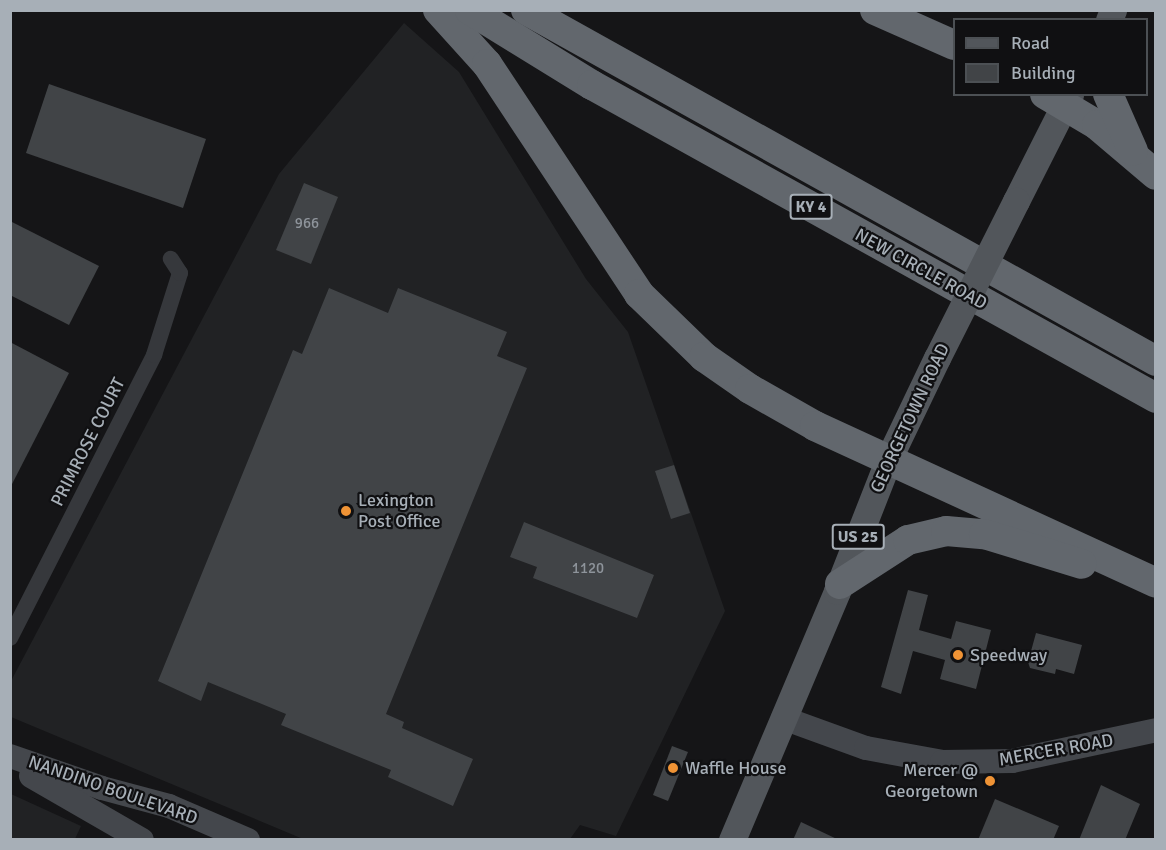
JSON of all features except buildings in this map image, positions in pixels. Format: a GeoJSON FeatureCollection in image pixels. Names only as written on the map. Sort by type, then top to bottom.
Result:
{"type":"FeatureCollection","features":[{"type":"Feature","properties":{"kind":"highway"},"geometry":{"type":"LineString","coordinates":[[438,10],[487,64],[618,266],[660,318],[704,357],[750,388],[815,426],[889,458],[1155,585]]}},
{"type":"Feature","properties":{"kind":"highway","name":"NEW CIRCLE ROAD"},"geometry":{"type":"LineString","coordinates":[[470,10],[602,91],[1155,398]]}},
{"type":"Feature","properties":{"kind":"highway","name":"NEW CIRCLE ROAD"},"geometry":{"type":"LineString","coordinates":[[526,10],[1155,361]]}},
{"type":"Feature","properties":{"kind":"highway"},"geometry":{"type":"LineString","coordinates":[[875,10],[953,45]]}},
{"type":"Feature","properties":{"kind":"highway"},"geometry":{"type":"LineString","coordinates":[[1109,96],[1145,166]]}},
{"type":"Feature","properties":{"kind":"highway"},"geometry":{"type":"LineString","coordinates":[[1060,98],[1097,125],[1145,166]]}},
{"type":"Feature","properties":{"kind":"highway"},"geometry":{"type":"LineString","coordinates":[[840,584],[908,540],[946,531],[984,534],[1155,585]]}},
{"type":"Feature","properties":{"kind":"main road","name":"GEORGETOWN ROAD"},"geometry":{"type":"LineString","coordinates":[[732,840],[840,584],[889,458],[1016,201],[1060,98]]}},
{"type":"Feature","properties":{"kind":"street","name":"PRIMROSE COURT"},"geometry":{"type":"LineString","coordinates":[[10,638],[154,354],[180,273],[171,259]]}},
{"type":"Feature","properties":{"kind":"street","name":"MERCER ROAD"},"geometry":{"type":"LineString","coordinates":[[783,718],[866,748],[942,762],[1012,761],[1155,730]]}},
{"type":"Feature","properties":{"kind":"street","name":"NANDINO BOULEVARD"},"geometry":{"type":"LineString","coordinates":[[10,756],[54,779],[142,840]]}},
{"type":"Feature","properties":{"kind":"street","name":"NANDINO BOULEVARD"},"geometry":{"type":"LineString","coordinates":[[10,765],[54,779],[169,806],[248,840]]}},
{"type":"Feature","properties":{"kind":"shaded area"},"geometry":{"type":"Polygon","coordinates":[[[404,23],[459,72],[586,279],[628,332],[725,611],[616,836],[580,825],[570,839],[303,839],[11,717],[11,681],[279,174],[404,23]]]}},
{"type":"Feature","properties":{"kind":"shaded area"},"geometry":{"type":"Polygon","coordinates":[[[11,794],[81,826],[75,839],[11,839],[11,794]]]}},
{"type":"Feature","properties":{"kind":"place","name":"Lexington Post Office"},"geometry":{"type":"Point","coordinates":[346,511]}},
{"type":"Feature","properties":{"kind":"place","name":"Speedway"},"geometry":{"type":"Point","coordinates":[958,655]}},
{"type":"Feature","properties":{"kind":"place","name":"Waffle House"},"geometry":{"type":"Point","coordinates":[673,768]}},
{"type":"Feature","properties":{"kind":"place","name":"Mercer @ Georgetown"},"geometry":{"type":"Point","coordinates":[990,781]}}]}
